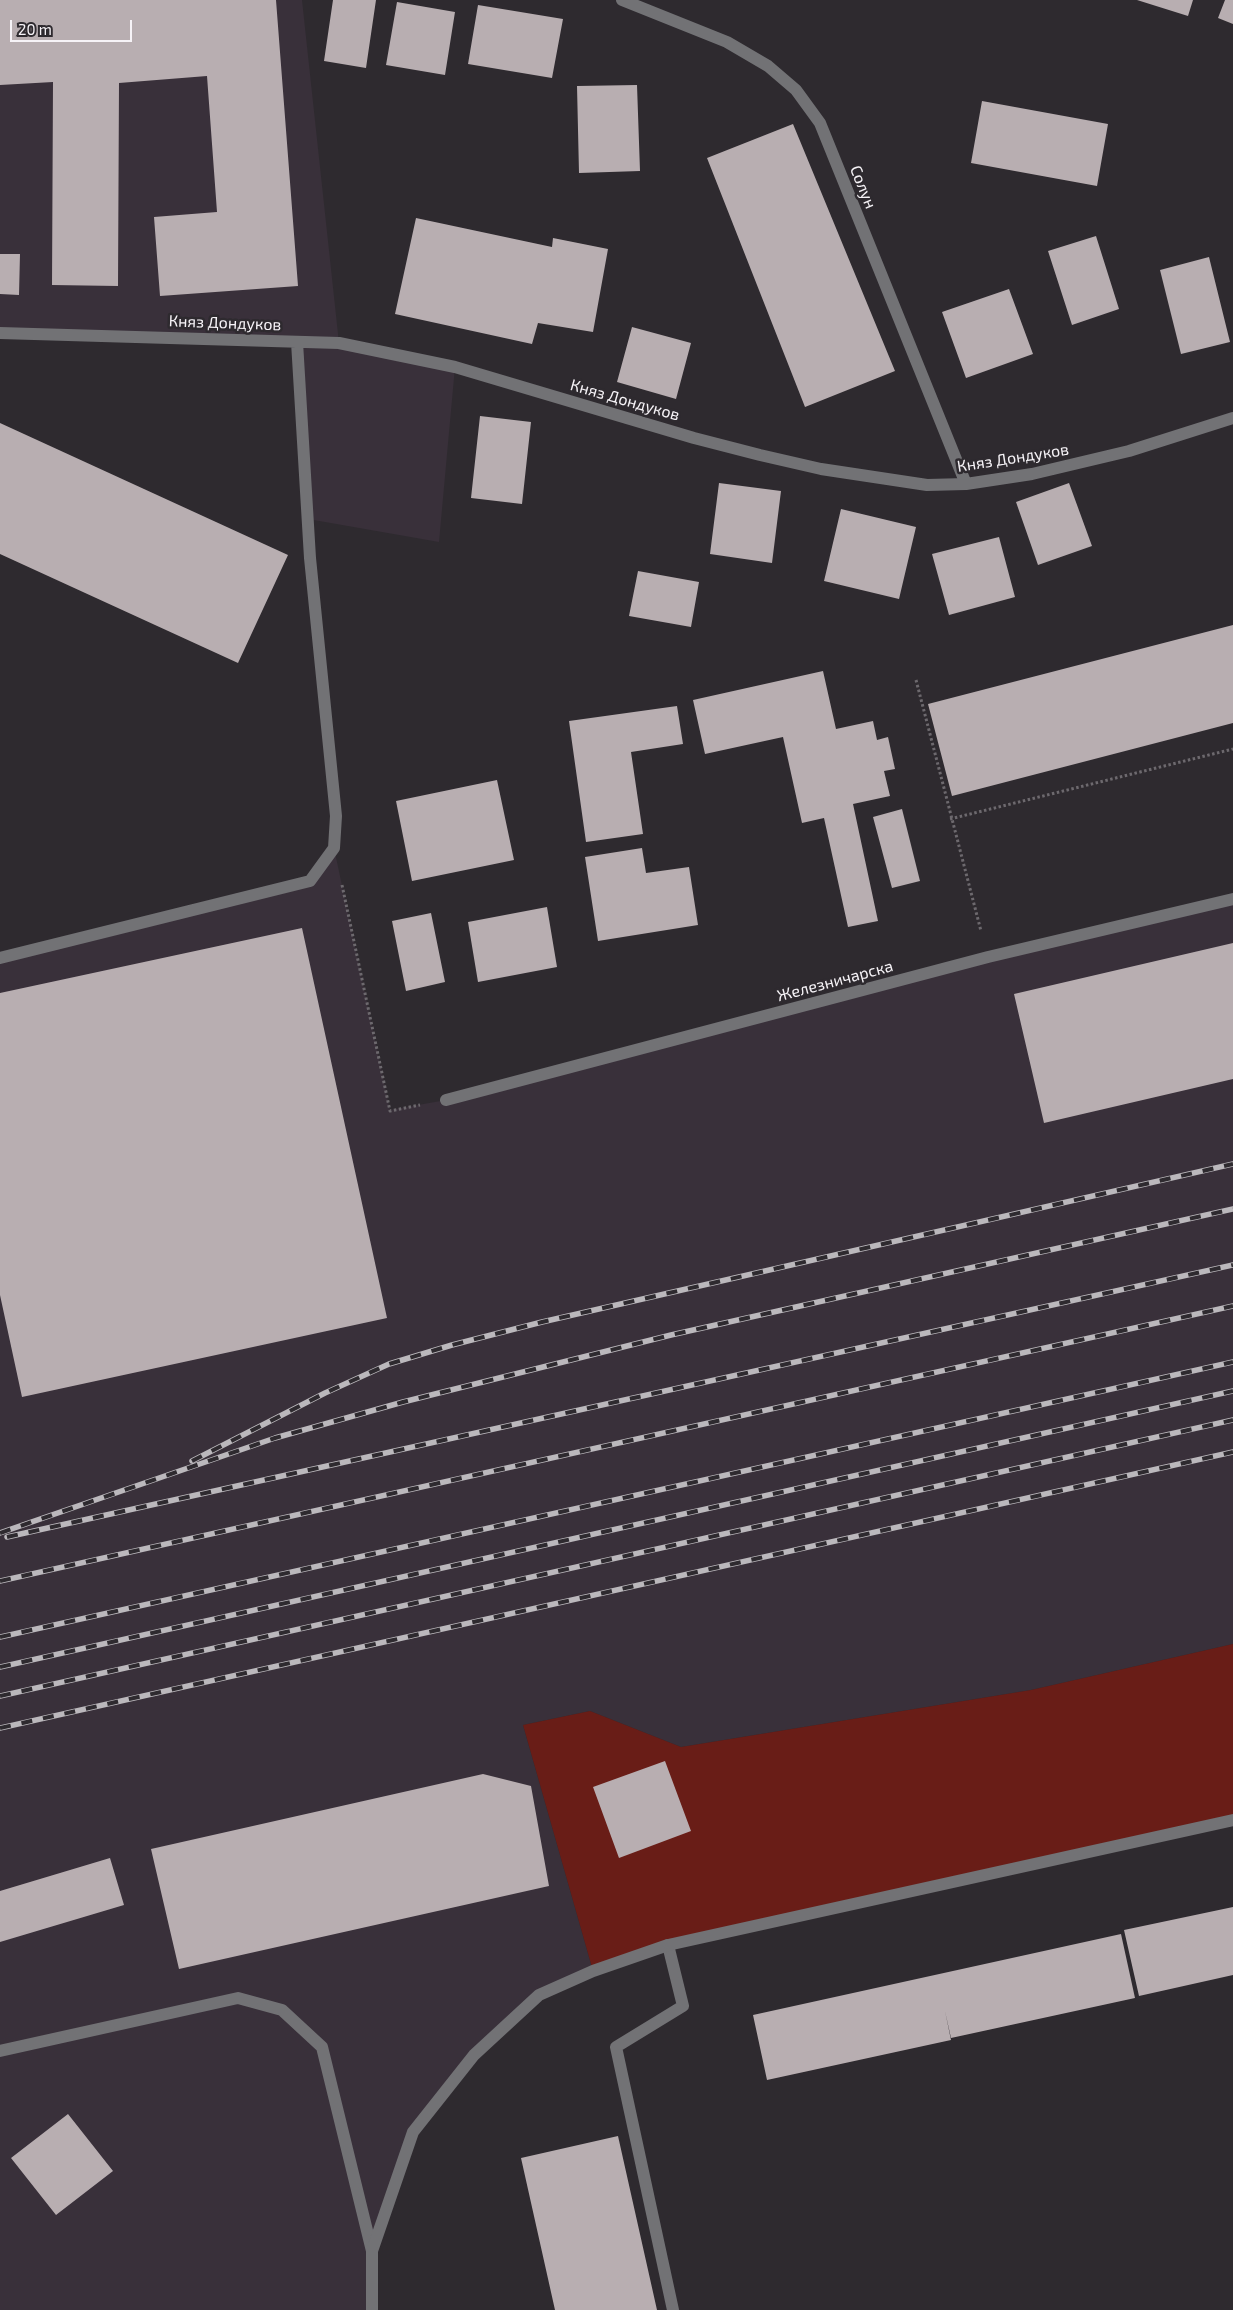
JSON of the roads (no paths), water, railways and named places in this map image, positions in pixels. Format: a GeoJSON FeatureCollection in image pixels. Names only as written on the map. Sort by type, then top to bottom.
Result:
{"type":"FeatureCollection","features":[{"type":"Feature","properties":{"kind":"street","name":"Солун"},"geometry":{"type":"LineString","coordinates":[[622,0],[727,42],[768,66],[796,90],[820,123],[966,484]]}},
{"type":"Feature","properties":{"kind":"street","name":"Княз Дондуков"},"geometry":{"type":"LineString","coordinates":[[0,333],[339,343],[456,367],[694,438],[821,469],[926,485],[966,484],[1032,474],[1129,451],[1233,418]]}},
{"type":"Feature","properties":{"kind":"street"},"geometry":{"type":"LineString","coordinates":[[0,958],[310,881],[334,848],[336,816],[310,558],[297,342]]}},
{"type":"Feature","properties":{"kind":"street","name":"Железничарска"},"geometry":{"type":"LineString","coordinates":[[446,1100],[988,957],[1233,899]]}},
{"type":"Feature","properties":{"kind":"street"},"geometry":{"type":"LineString","coordinates":[[372,2251],[413,2132],[474,2055],[539,1995],[592,1971],[668,1945],[1233,1820]]}},
{"type":"Feature","properties":{"kind":"street"},"geometry":{"type":"LineString","coordinates":[[668,1945],[683,2006],[616,2047],[673,2310]]}},
{"type":"Feature","properties":{"kind":"street"},"geometry":{"type":"LineString","coordinates":[[0,2051],[238,1998],[282,2010],[322,2047],[372,2251],[372,2310]]}},
{"type":"Feature","properties":{"kind":"railway"},"geometry":{"type":"LineString","coordinates":[[192,1461],[325,1393],[389,1364],[452,1345],[542,1322],[1233,1164]]}},
{"type":"Feature","properties":{"kind":"railway"},"geometry":{"type":"LineString","coordinates":[[0,1533],[275,1438],[403,1402],[671,1335],[1233,1209]]}},
{"type":"Feature","properties":{"kind":"railway"},"geometry":{"type":"LineString","coordinates":[[7,1537],[1233,1265]]}},
{"type":"Feature","properties":{"kind":"railway"},"geometry":{"type":"LineString","coordinates":[[0,1581],[1233,1306]]}},
{"type":"Feature","properties":{"kind":"railway"},"geometry":{"type":"LineString","coordinates":[[0,1637],[1233,1362]]}},
{"type":"Feature","properties":{"kind":"railway"},"geometry":{"type":"LineString","coordinates":[[0,1667],[1233,1391]]}},
{"type":"Feature","properties":{"kind":"railway"},"geometry":{"type":"LineString","coordinates":[[0,1696],[1233,1420]]}},
{"type":"Feature","properties":{"kind":"railway"},"geometry":{"type":"LineString","coordinates":[[0,1728],[1233,1452]]}}]}
